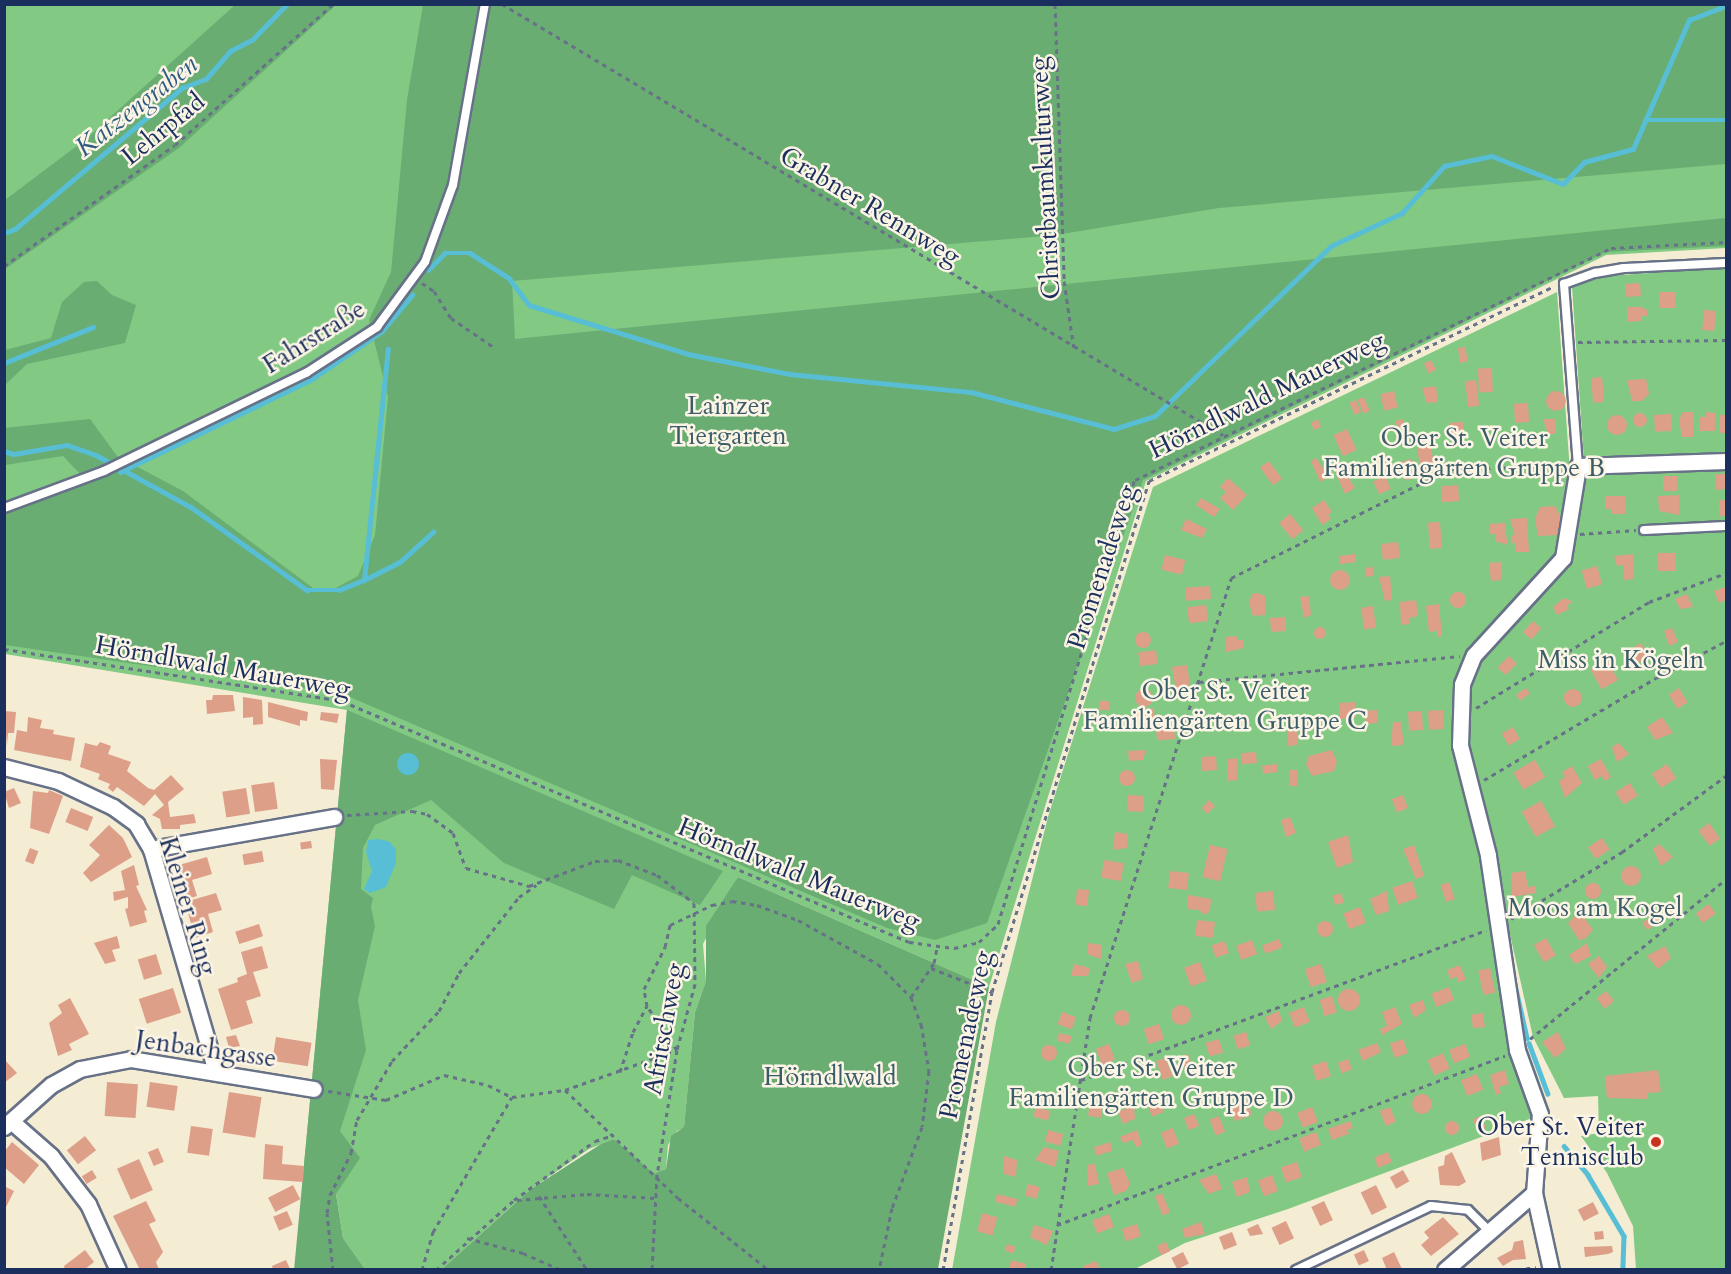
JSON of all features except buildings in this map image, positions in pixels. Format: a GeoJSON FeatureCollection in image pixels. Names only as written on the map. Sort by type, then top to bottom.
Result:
{"type":"FeatureCollection","features":[{"type":"Feature","properties":{"kind":"street"},"geometry":{"type":"LineString","coordinates":[[1550,1267],[1534,1193],[1540,1114],[1517,1050],[1488,855],[1470,788],[1458,719],[1462,684],[1474,655],[1563,558],[1578,466],[1726,461]]}},
{"type":"Feature","properties":{"kind":"street","name":"Kleiner Ring"},"geometry":{"type":"LineString","coordinates":[[4,767],[58,781],[113,807],[136,824],[151,849],[216,1071]]}},
{"type":"Feature","properties":{"kind":"street"},"geometry":{"type":"LineString","coordinates":[[151,849],[334,817]]}},
{"type":"Feature","properties":{"kind":"street","name":"Jenbachgasse"},"geometry":{"type":"LineString","coordinates":[[8,1124],[51,1085],[80,1068],[131,1059],[216,1071],[314,1089]]}},
{"type":"Feature","properties":{"kind":"street"},"geometry":{"type":"LineString","coordinates":[[8,1124],[51,1156],[88,1204],[118,1269]]}},
{"type":"Feature","properties":{"kind":"street"},"geometry":{"type":"LineString","coordinates":[[1445,1269],[1534,1193]]}},
{"type":"Feature","properties":{"kind":"lane","name":"Fahrstraße"},"geometry":{"type":"LineString","coordinates":[[4,508],[128,460],[306,373],[377,327],[415,279],[453,185],[485,4]]}},
{"type":"Feature","properties":{"kind":"lane"},"geometry":{"type":"LineString","coordinates":[[1578,466],[1564,284],[1623,268],[1726,262]]}},
{"type":"Feature","properties":{"kind":"lane"},"geometry":{"type":"LineString","coordinates":[[1644,530],[1726,526]]}},
{"type":"Feature","properties":{"kind":"lane"},"geometry":{"type":"LineString","coordinates":[[1296,1269],[1431,1206],[1468,1210],[1490,1232]]}},
{"type":"Feature","properties":{"kind":"path","name":"Lehrpfad"},"geometry":{"type":"LineString","coordinates":[[4,266],[175,145],[333,4]]}},
{"type":"Feature","properties":{"kind":"path","name":"Grabner Rennweg"},"geometry":{"type":"LineString","coordinates":[[502,4],[1074,349],[1223,435]]}},
{"type":"Feature","properties":{"kind":"path","name":"Christbaumkulturweg"},"geometry":{"type":"LineString","coordinates":[[1055,4],[1064,281],[1074,349]]}},
{"type":"Feature","properties":{"kind":"path","name":"Hörndlwald Mauerweg"},"geometry":{"type":"LineString","coordinates":[[4,649],[342,701],[909,942],[937,948],[979,942],[998,924],[1135,480],[1223,435],[1611,248],[1726,242]]}},
{"type":"Feature","properties":{"kind":"path"},"geometry":{"type":"LineString","coordinates":[[415,279],[434,291],[451,318],[495,348]]}},
{"type":"Feature","properties":{"kind":"path","name":"Promenadeweg"},"geometry":{"type":"LineString","coordinates":[[943,1269],[992,992],[1149,480],[1550,287],[1564,284]]}},
{"type":"Feature","properties":{"kind":"path"},"geometry":{"type":"LineString","coordinates":[[1570,343],[1726,340]]}},
{"type":"Feature","properties":{"kind":"path"},"geometry":{"type":"LineString","coordinates":[[1051,1269],[1090,1018],[1232,578],[1450,470],[1578,466]]}},
{"type":"Feature","properties":{"kind":"path"},"geometry":{"type":"LineString","coordinates":[[1568,535],[1644,530]]}},
{"type":"Feature","properties":{"kind":"path"},"geometry":{"type":"LineString","coordinates":[[1458,719],[1649,602],[1726,573]]}},
{"type":"Feature","properties":{"kind":"path"},"geometry":{"type":"LineString","coordinates":[[1470,788],[1656,678],[1726,641]]}},
{"type":"Feature","properties":{"kind":"path"},"geometry":{"type":"LineString","coordinates":[[1199,682],[1474,655]]}},
{"type":"Feature","properties":{"kind":"path"},"geometry":{"type":"LineString","coordinates":[[1080,1080],[1498,926],[1622,852],[1726,776]]}},
{"type":"Feature","properties":{"kind":"path"},"geometry":{"type":"LineString","coordinates":[[334,817],[412,811],[427,814],[453,833],[466,868],[529,886],[595,861],[618,860],[657,875],[694,903],[696,914]]}},
{"type":"Feature","properties":{"kind":"path"},"geometry":{"type":"LineString","coordinates":[[1057,1226],[1517,1050],[1726,879]]}},
{"type":"Feature","properties":{"kind":"path"},"geometry":{"type":"LineString","coordinates":[[333,1269],[327,1213],[330,1195],[351,1153],[357,1120],[373,1098],[392,1061],[439,1011],[459,973],[519,897],[538,883]]}},
{"type":"Feature","properties":{"kind":"path"},"geometry":{"type":"LineString","coordinates":[[314,1089],[386,1100],[401,1096],[444,1075],[488,1085],[512,1096],[565,1090],[677,1050],[647,1006],[644,989],[665,947],[670,925],[712,905],[732,902],[757,905],[798,920],[865,954],[911,997],[928,1056],[928,1098],[922,1127],[892,1208],[879,1269]]}},
{"type":"Feature","properties":{"kind":"path","name":"Afritschweg"},"geometry":{"type":"LineString","coordinates":[[652,1269],[657,1175],[677,1050],[695,984],[696,914]]}},
{"type":"Feature","properties":{"kind":"path"},"geometry":{"type":"LineString","coordinates":[[911,997],[931,968],[937,948]]}},
{"type":"Feature","properties":{"kind":"path"},"geometry":{"type":"LineString","coordinates":[[931,968],[992,992]]}},
{"type":"Feature","properties":{"kind":"path"},"geometry":{"type":"LineString","coordinates":[[620,1072],[633,1032],[647,1006]]}},
{"type":"Feature","properties":{"kind":"path"},"geometry":{"type":"LineString","coordinates":[[565,1090],[657,1175],[678,1198],[769,1269]]}},
{"type":"Feature","properties":{"kind":"path"},"geometry":{"type":"LineString","coordinates":[[422,1269],[434,1232],[512,1096]]}},
{"type":"Feature","properties":{"kind":"path"},"geometry":{"type":"LineString","coordinates":[[436,1269],[467,1238],[514,1200],[595,1141],[614,1135]]}},
{"type":"Feature","properties":{"kind":"path"},"geometry":{"type":"LineString","coordinates":[[514,1200],[539,1196],[656,1198]]}},
{"type":"Feature","properties":{"kind":"path"},"geometry":{"type":"LineString","coordinates":[[539,1196],[587,1269]]}},
{"type":"Feature","properties":{"kind":"path"},"geometry":{"type":"LineString","coordinates":[[467,1238],[523,1253],[561,1269]]}},
{"type":"Feature","properties":{"kind":"path"},"geometry":{"type":"LineString","coordinates":[[1517,1269],[1550,1267]]}},
{"type":"Feature","properties":{"kind":"green space","name":"Lainzer Tiergarten"},"geometry":{"type":"Polygon","coordinates":[[[5,5],[1726,5],[1726,248],[1606,255],[1146,481],[989,987],[738,877],[703,944],[706,981],[695,1012],[684,1128],[677,1131],[668,1145],[666,1169],[654,1175],[614,1139],[589,1149],[531,1189],[442,1269],[365,1269],[343,1238],[336,1194],[302,1186],[347,710],[5,654],[5,5]]]}},
{"type":"Feature","properties":{"kind":"green space"},"geometry":{"type":"Polygon","coordinates":[[[235,5],[336,5],[179,148],[5,269],[5,200],[86,139],[235,5]]]}},
{"type":"Feature","properties":{"kind":"green space","name":"Lainzer Tiergarten"},"geometry":{"type":"Polygon","coordinates":[[[423,5],[1726,5],[1726,164],[1219,208],[1056,235],[512,281],[515,339],[1726,218],[1726,246],[1606,252],[1143,480],[987,923],[935,940],[887,928],[343,694],[5,645],[5,503],[81,475],[63,456],[5,465],[4,428],[90,419],[117,456],[183,491],[317,591],[334,589],[358,576],[375,535],[388,397],[369,320],[391,272],[407,100],[423,5]]]}},
{"type":"Feature","properties":{"kind":"green space"},"geometry":{"type":"Polygon","coordinates":[[[1726,268],[1726,1269],[1636,1269],[1633,1226],[1607,1173],[1581,1136],[1599,1133],[1598,1096],[1564,1098],[1533,1037],[1467,742],[1466,706],[1474,675],[1487,650],[1569,562],[1577,530],[1584,461],[1572,287],[1605,276],[1726,268]]]}},
{"type":"Feature","properties":{"kind":"green space"},"geometry":{"type":"Polygon","coordinates":[[[97,281],[112,295],[136,305],[125,343],[27,364],[5,385],[5,350],[51,338],[62,302],[84,282],[97,281]]]}},
{"type":"Feature","properties":{"kind":"green space"},"geometry":{"type":"Polygon","coordinates":[[[1557,292],[1570,472],[1556,558],[1465,655],[1453,687],[1452,749],[1481,862],[1509,1046],[1532,1118],[1288,1209],[1185,1243],[1135,1269],[952,1270],[996,1022],[1048,817],[1153,487],[1557,292]]]}},
{"type":"Feature","properties":{"kind":"green space"},"geometry":{"type":"Polygon","coordinates":[[[347,710],[723,871],[700,905],[632,875],[614,909],[504,863],[431,800],[375,825],[363,848],[361,889],[373,898],[371,907],[375,926],[358,1000],[366,1050],[340,1131],[360,1158],[336,1194],[343,1238],[365,1269],[294,1270],[347,710]]]}},
{"type":"Feature","properties":{"kind":"green space","name":"Hörndlwald"},"geometry":{"type":"Polygon","coordinates":[[[738,877],[989,987],[938,1269],[442,1269],[531,1189],[601,1144],[614,1139],[654,1174],[666,1169],[671,1136],[684,1127],[695,1012],[706,981],[706,926],[738,877]]]}},
{"type":"Feature","properties":{"kind":"water"},"geometry":{"type":"Polygon","coordinates":[[[408,753],[416,756],[419,764],[416,772],[408,775],[400,772],[397,764],[400,756],[408,753]]]}},
{"type":"Feature","properties":{"kind":"water"},"geometry":{"type":"Polygon","coordinates":[[[379,839],[390,842],[396,850],[396,863],[386,887],[370,893],[364,889],[372,871],[366,852],[368,840],[379,839]]]}},
{"type":"Feature","properties":{"kind":"waterway","name":"Katzengraben"},"geometry":{"type":"LineString","coordinates":[[4,233],[15,229],[182,88],[206,79],[230,51],[252,40],[287,4]]}},
{"type":"Feature","properties":{"kind":"waterway"},"geometry":{"type":"LineString","coordinates":[[428,270],[445,253],[470,253],[509,278],[529,305],[688,354],[790,374],[971,392],[1114,429],[1155,416],[1331,246],[1402,213],[1444,166],[1492,156],[1563,184],[1584,162],[1633,149],[1689,20],[1726,6]]}},
{"type":"Feature","properties":{"kind":"waterway"},"geometry":{"type":"LineString","coordinates":[[1645,120],[1726,120]]}},
{"type":"Feature","properties":{"kind":"waterway"},"geometry":{"type":"LineString","coordinates":[[120,472],[312,379],[382,331],[412,295]]}},
{"type":"Feature","properties":{"kind":"waterway"},"geometry":{"type":"LineString","coordinates":[[4,363],[93,327]]}},
{"type":"Feature","properties":{"kind":"waterway"},"geometry":{"type":"LineString","coordinates":[[364,580],[388,349]]}},
{"type":"Feature","properties":{"kind":"waterway"},"geometry":{"type":"LineString","coordinates":[[4,451],[14,454],[67,445],[96,455],[191,507],[307,590],[339,590],[364,580],[400,562],[433,532]]}},
{"type":"Feature","properties":{"kind":"waterway"},"geometry":{"type":"LineString","coordinates":[[1511,967],[1527,1038]]}},
{"type":"Feature","properties":{"kind":"waterway"},"geometry":{"type":"LineString","coordinates":[[1529,1043],[1548,1094]]}},
{"type":"Feature","properties":{"kind":"waterway"},"geometry":{"type":"LineString","coordinates":[[1564,1146],[1588,1175],[1624,1236],[1623,1270]]}},
{"type":"Feature","properties":{"kind":"place","name":"Ober St. Veiter Tennisclub"},"geometry":{"type":"Point","coordinates":[1656,1142]}},
{"type":"Feature","properties":{"kind":"park label","name":"Ober St. Veiter Familiengärten Gruppe B"},"geometry":{"type":"Point","coordinates":[1464,453]}},
{"type":"Feature","properties":{"kind":"park label","name":"Miss in Kögeln"},"geometry":{"type":"Point","coordinates":[1621,660]}},
{"type":"Feature","properties":{"kind":"park label","name":"Ober St. Veiter Familiengärten Gruppe C"},"geometry":{"type":"Point","coordinates":[1225,706]}},
{"type":"Feature","properties":{"kind":"park label","name":"Moos am Kogel"},"geometry":{"type":"Point","coordinates":[1595,908]}},
{"type":"Feature","properties":{"kind":"park label","name":"Ober St. Veiter Familiengärten Gruppe D"},"geometry":{"type":"Point","coordinates":[1151,1083]}}]}
